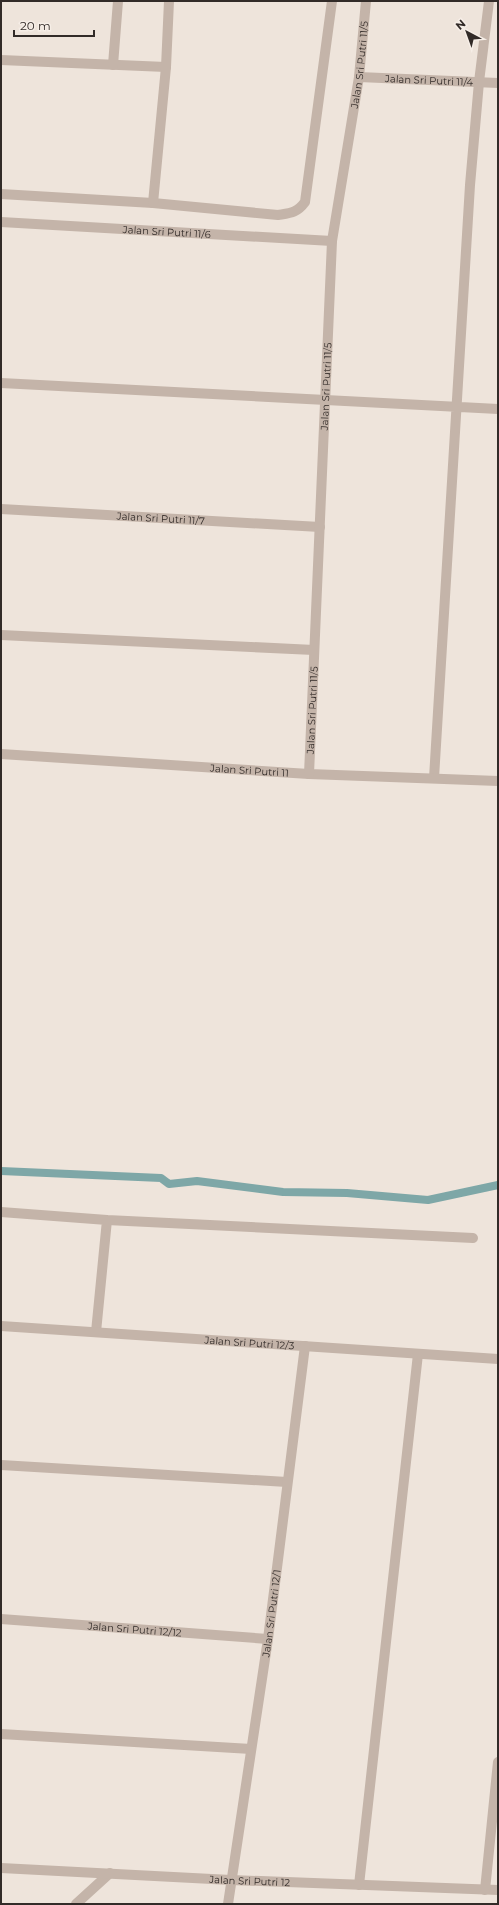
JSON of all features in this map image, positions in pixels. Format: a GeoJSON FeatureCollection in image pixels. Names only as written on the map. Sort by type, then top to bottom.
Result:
{"type":"FeatureCollection","features":[{"type":"Feature","properties":{"kind":"street"},"geometry":{"type":"LineString","coordinates":[[113,65],[118,1]]}},
{"type":"Feature","properties":{"kind":"street"},"geometry":{"type":"LineString","coordinates":[[152,204],[166,67],[169,1]]}},
{"type":"Feature","properties":{"kind":"street"},"geometry":{"type":"LineString","coordinates":[[1,194],[152,204],[278,215],[293,213],[300,209],[305,202],[332,1]]}},
{"type":"Feature","properties":{"kind":"street","name":"Jalan Sri Putri 11/5"},"geometry":{"type":"LineString","coordinates":[[309,774],[332,241],[359,77],[366,1]]}},
{"type":"Feature","properties":{"kind":"street"},"geometry":{"type":"LineString","coordinates":[[434,778],[470,185],[479,82],[489,1]]}},
{"type":"Feature","properties":{"kind":"street"},"geometry":{"type":"LineString","coordinates":[[1,60],[166,67]]}},
{"type":"Feature","properties":{"kind":"street","name":"Jalan Sri Putri 11/4"},"geometry":{"type":"LineString","coordinates":[[359,77],[498,83]]}},
{"type":"Feature","properties":{"kind":"street","name":"Jalan Sri Putri 11/6"},"geometry":{"type":"LineString","coordinates":[[1,222],[332,241]]}},
{"type":"Feature","properties":{"kind":"street"},"geometry":{"type":"LineString","coordinates":[[1,383],[498,409]]}},
{"type":"Feature","properties":{"kind":"street","name":"Jalan Sri Putri 11/7"},"geometry":{"type":"LineString","coordinates":[[1,509],[320,527]]}},
{"type":"Feature","properties":{"kind":"street"},"geometry":{"type":"LineString","coordinates":[[1,635],[314,650]]}},
{"type":"Feature","properties":{"kind":"street","name":"Jalan Sri Putri 11"},"geometry":{"type":"LineString","coordinates":[[1,754],[309,774],[498,781]]}},
{"type":"Feature","properties":{"kind":"street"},"geometry":{"type":"LineString","coordinates":[[1,1212],[107,1220],[473,1238]]}},
{"type":"Feature","properties":{"kind":"street"},"geometry":{"type":"LineString","coordinates":[[96,1332],[107,1220]]}},
{"type":"Feature","properties":{"kind":"street","name":"Jalan Sri Putri 12/3"},"geometry":{"type":"LineString","coordinates":[[1,1326],[498,1359]]}},
{"type":"Feature","properties":{"kind":"street","name":"Jalan Sri Putri 12/1"},"geometry":{"type":"LineString","coordinates":[[228,1904],[268,1639],[304,1346]]}},
{"type":"Feature","properties":{"kind":"street"},"geometry":{"type":"LineString","coordinates":[[359,1885],[418,1354]]}},
{"type":"Feature","properties":{"kind":"street"},"geometry":{"type":"LineString","coordinates":[[1,1465],[287,1482]]}},
{"type":"Feature","properties":{"kind":"street","name":"Jalan Sri Putri 12/12"},"geometry":{"type":"LineString","coordinates":[[1,1619],[268,1639]]}},
{"type":"Feature","properties":{"kind":"street"},"geometry":{"type":"LineString","coordinates":[[1,1734],[251,1749]]}},
{"type":"Feature","properties":{"kind":"street"},"geometry":{"type":"LineString","coordinates":[[485,1890],[498,1762]]}},
{"type":"Feature","properties":{"kind":"street","name":"Jalan Sri Putri 12"},"geometry":{"type":"LineString","coordinates":[[1,1868],[231,1880],[498,1890]]}},
{"type":"Feature","properties":{"kind":"street"},"geometry":{"type":"LineString","coordinates":[[76,1904],[110,1873]]}},
{"type":"Feature","properties":{"kind":"waterway"},"geometry":{"type":"LineString","coordinates":[[1,1171],[161,1178],[169,1184],[197,1181],[283,1192],[347,1193],[428,1200],[498,1185]]}}]}
